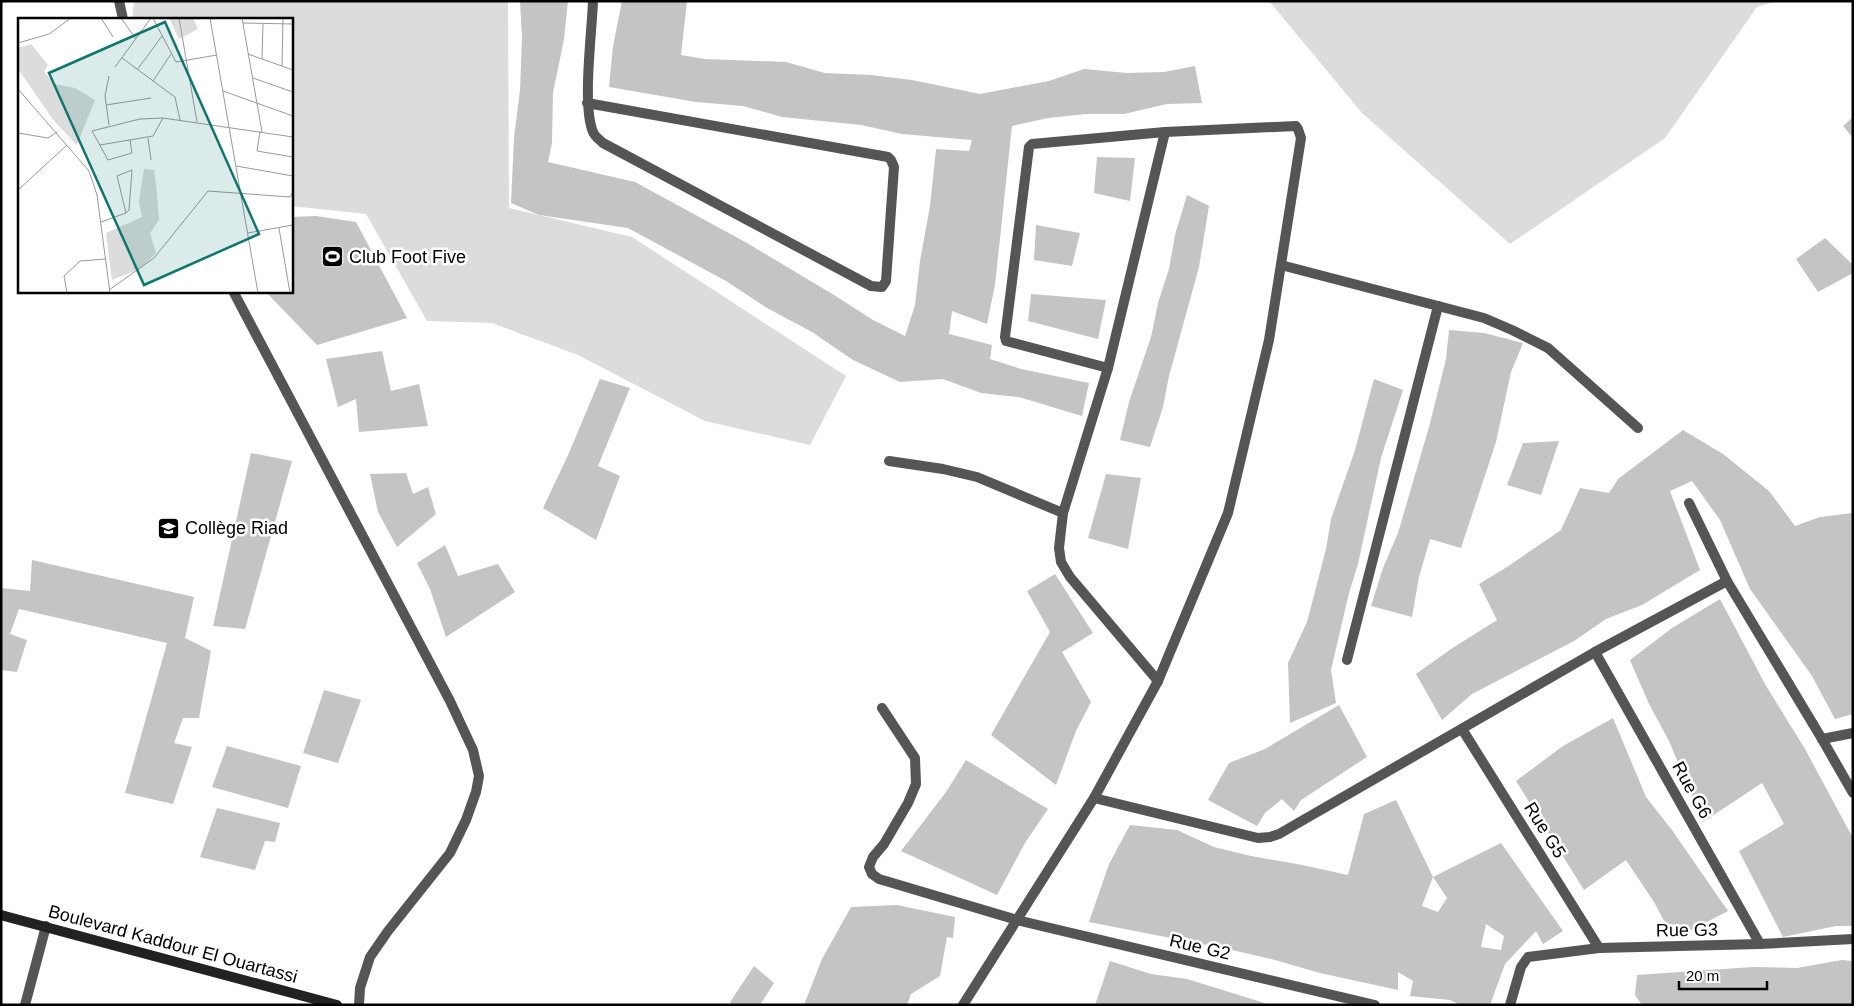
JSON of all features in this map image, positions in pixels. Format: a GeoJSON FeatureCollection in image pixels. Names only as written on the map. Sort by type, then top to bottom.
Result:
{"type":"FeatureCollection","features":[{"type":"Feature","properties":{"kind":"main road","name":"Boulevard Kaddour El Ouartassi"},"geometry":{"type":"LineString","coordinates":[[2,917],[46,926],[337,1005]]}},
{"type":"Feature","properties":{"kind":"street"},"geometry":{"type":"LineString","coordinates":[[119,1],[123,18]]}},
{"type":"Feature","properties":{"kind":"street"},"geometry":{"type":"LineString","coordinates":[[588,103],[888,157],[894,166],[886,280],[882,287],[871,286],[603,143],[593,131],[588,103],[593,1]]}},
{"type":"Feature","properties":{"kind":"street"},"geometry":{"type":"LineString","coordinates":[[963,1005],[1094,798],[1158,682],[1228,513],[1270,340],[1301,138],[1298,129],[1291,126],[1165,132],[1032,144],[1027,151],[1006,341],[1108,368]]}},
{"type":"Feature","properties":{"kind":"street"},"geometry":{"type":"LineString","coordinates":[[1158,682],[1070,576],[1061,562],[1059,548],[1063,513],[1108,368],[1165,132]]}},
{"type":"Feature","properties":{"kind":"street"},"geometry":{"type":"LineString","coordinates":[[1281,265],[1484,318],[1512,330],[1548,348],[1638,428]]}},
{"type":"Feature","properties":{"kind":"street"},"geometry":{"type":"LineString","coordinates":[[234,292],[450,701],[474,750],[479,776],[476,792],[466,820],[450,852],[370,957],[360,988],[359,1005]]}},
{"type":"Feature","properties":{"kind":"street"},"geometry":{"type":"LineString","coordinates":[[1347,660],[1438,306]]}},
{"type":"Feature","properties":{"kind":"street"},"geometry":{"type":"LineString","coordinates":[[889,461],[943,468],[977,477],[1063,513]]}},
{"type":"Feature","properties":{"kind":"street"},"geometry":{"type":"LineString","coordinates":[[1689,503],[1727,581],[1853,793]]}},
{"type":"Feature","properties":{"kind":"street"},"geometry":{"type":"LineString","coordinates":[[1094,798],[1258,838],[1279,834],[1595,652],[1727,581]]}},
{"type":"Feature","properties":{"kind":"street","name":"Rue G6"},"geometry":{"type":"LineString","coordinates":[[1595,652],[1760,944]]}},
{"type":"Feature","properties":{"kind":"street","name":"Rue G2"},"geometry":{"type":"LineString","coordinates":[[882,708],[915,758],[916,784],[908,804],[884,844],[873,857],[869,867],[872,874],[879,878],[1017,920],[1375,1005]]}},
{"type":"Feature","properties":{"kind":"street","name":"Rue G5"},"geometry":{"type":"LineString","coordinates":[[1462,729],[1599,948]]}},
{"type":"Feature","properties":{"kind":"street"},"geometry":{"type":"LineString","coordinates":[[1822,739],[1853,733]]}},
{"type":"Feature","properties":{"kind":"street"},"geometry":{"type":"LineString","coordinates":[[25,1005],[46,926]]}},
{"type":"Feature","properties":{"kind":"street","name":"Rue G3"},"geometry":{"type":"LineString","coordinates":[[1510,1005],[1524,961],[1528,957],[1599,948],[1760,944],[1853,939]]}},
{"type":"Feature","properties":{"kind":"shaded area"},"geometry":{"type":"Polygon","coordinates":[[[134,1],[508,1],[509,208],[632,237],[846,376],[810,445],[705,421],[578,355],[492,323],[427,321],[366,214],[292,206],[292,18],[132,18],[134,1]]]}},
{"type":"Feature","properties":{"kind":"shaded area"},"geometry":{"type":"Polygon","coordinates":[[[1269,1],[1776,1],[1757,7],[1665,138],[1510,244],[1362,113],[1269,1]]]}},
{"type":"Feature","properties":{"kind":"building"},"geometry":{"type":"Polygon","coordinates":[[[520,1],[568,1],[564,39],[553,93],[552,143],[548,162],[635,182],[747,243],[873,320],[905,336],[915,305],[920,261],[930,206],[936,149],[969,151],[972,140],[902,134],[861,125],[782,117],[743,106],[696,102],[609,87],[613,46],[622,1],[687,1],[681,55],[705,59],[786,62],[825,73],[871,75],[912,80],[980,94],[1049,81],[1084,69],[1127,73],[1164,72],[1195,66],[1202,103],[1167,104],[1124,114],[1086,114],[1048,118],[1012,126],[995,285],[987,324],[952,311],[949,334],[992,345],[990,359],[1021,369],[1089,383],[1082,416],[1019,397],[981,393],[943,379],[900,382],[853,360],[812,332],[767,308],[726,281],[628,228],[539,215],[511,203],[514,138],[520,90],[522,38],[520,1]]]}},
{"type":"Feature","properties":{"kind":"building"},"geometry":{"type":"Polygon","coordinates":[[[1853,117],[1853,138],[1843,126],[1853,117]]]}},
{"type":"Feature","properties":{"kind":"building"},"geometry":{"type":"Polygon","coordinates":[[[1097,157],[1135,158],[1130,201],[1094,193],[1097,157]]]}},
{"type":"Feature","properties":{"kind":"building"},"geometry":{"type":"Polygon","coordinates":[[[1187,195],[1209,206],[1199,267],[1169,376],[1163,407],[1150,447],[1120,440],[1129,402],[1151,337],[1158,303],[1169,269],[1175,235],[1187,195]]]}},
{"type":"Feature","properties":{"kind":"building","name":"Club Foot Five"},"geometry":{"type":"Polygon","coordinates":[[[316,216],[356,222],[407,318],[317,345],[266,292],[292,292],[292,217],[316,216]]]}},
{"type":"Feature","properties":{"kind":"building"},"geometry":{"type":"Polygon","coordinates":[[[1036,225],[1080,233],[1072,266],[1034,260],[1036,225]]]}},
{"type":"Feature","properties":{"kind":"building"},"geometry":{"type":"Polygon","coordinates":[[[1825,238],[1853,265],[1853,273],[1818,292],[1796,259],[1825,238]]]}},
{"type":"Feature","properties":{"kind":"building"},"geometry":{"type":"Polygon","coordinates":[[[1031,294],[1106,300],[1098,339],[1028,321],[1031,294]]]}},
{"type":"Feature","properties":{"kind":"building"},"geometry":{"type":"Polygon","coordinates":[[[1449,330],[1484,333],[1523,343],[1511,372],[1496,442],[1461,548],[1430,539],[1419,577],[1412,617],[1371,606],[1383,568],[1398,533],[1429,427],[1446,359],[1449,330]]]}},
{"type":"Feature","properties":{"kind":"building"},"geometry":{"type":"Polygon","coordinates":[[[382,351],[391,391],[419,384],[428,426],[359,432],[356,399],[338,407],[326,359],[382,351]]]}},
{"type":"Feature","properties":{"kind":"building"},"geometry":{"type":"Polygon","coordinates":[[[600,379],[630,388],[598,466],[620,476],[596,540],[543,508],[569,453],[600,379]]]}},
{"type":"Feature","properties":{"kind":"building"},"geometry":{"type":"Polygon","coordinates":[[[1374,379],[1403,390],[1381,458],[1358,564],[1349,593],[1331,670],[1336,703],[1290,723],[1288,663],[1307,622],[1326,549],[1331,519],[1355,450],[1374,379]]]}},
{"type":"Feature","properties":{"kind":"building"},"geometry":{"type":"Polygon","coordinates":[[[1683,430],[1723,454],[1769,491],[1795,526],[1820,517],[1853,513],[1853,714],[1835,719],[1812,676],[1750,589],[1720,520],[1692,481],[1670,491],[1700,570],[1642,605],[1606,619],[1574,641],[1472,694],[1442,720],[1416,674],[1497,620],[1479,584],[1561,530],[1580,488],[1609,493],[1618,479],[1683,430]]]}},
{"type":"Feature","properties":{"kind":"building"},"geometry":{"type":"Polygon","coordinates":[[[1559,441],[1541,495],[1507,485],[1523,443],[1559,441]]]}},
{"type":"Feature","properties":{"kind":"building"},"geometry":{"type":"Polygon","coordinates":[[[251,453],[292,461],[245,629],[213,626],[251,453]]]}},
{"type":"Feature","properties":{"kind":"building"},"geometry":{"type":"Polygon","coordinates":[[[406,473],[413,494],[428,487],[436,514],[397,547],[378,512],[370,474],[406,473]]]}},
{"type":"Feature","properties":{"kind":"building"},"geometry":{"type":"Polygon","coordinates":[[[1106,474],[1141,478],[1128,549],[1088,538],[1106,474]]]}},
{"type":"Feature","properties":{"kind":"building"},"geometry":{"type":"Polygon","coordinates":[[[445,545],[458,576],[498,564],[515,592],[446,637],[430,589],[417,563],[445,545]]]}},
{"type":"Feature","properties":{"kind":"building"},"geometry":{"type":"Polygon","coordinates":[[[32,560],[194,597],[185,638],[211,651],[199,718],[183,718],[174,743],[192,747],[173,804],[125,793],[167,643],[19,609],[10,634],[27,640],[17,672],[1,670],[1,588],[30,591],[32,560]]]}},
{"type":"Feature","properties":{"kind":"building"},"geometry":{"type":"Polygon","coordinates":[[[1055,574],[1093,633],[1062,652],[1091,702],[1076,731],[1056,785],[991,735],[1050,632],[1027,591],[1055,574]]]}},
{"type":"Feature","properties":{"kind":"building"},"geometry":{"type":"Polygon","coordinates":[[[1720,599],[1765,684],[1805,749],[1853,838],[1853,926],[1836,926],[1783,937],[1739,851],[1784,824],[1762,783],[1703,822],[1669,741],[1649,704],[1630,660],[1672,628],[1720,599]]]}},
{"type":"Feature","properties":{"kind":"building"},"geometry":{"type":"Polygon","coordinates":[[[324,690],[361,700],[338,763],[303,753],[324,690]]]}},
{"type":"Feature","properties":{"kind":"building"},"geometry":{"type":"Polygon","coordinates":[[[1339,705],[1367,757],[1301,800],[1294,811],[1282,799],[1265,813],[1257,826],[1208,800],[1229,763],[1265,749],[1339,705]]]}},
{"type":"Feature","properties":{"kind":"building"},"geometry":{"type":"Polygon","coordinates":[[[1613,718],[1646,797],[1672,830],[1728,911],[1674,939],[1654,902],[1626,860],[1584,890],[1516,781],[1563,746],[1613,718]]]}},
{"type":"Feature","properties":{"kind":"building"},"geometry":{"type":"Polygon","coordinates":[[[227,746],[301,766],[288,808],[212,787],[227,746]]]}},
{"type":"Feature","properties":{"kind":"building"},"geometry":{"type":"Polygon","coordinates":[[[966,760],[1048,809],[1025,843],[997,895],[901,851],[946,792],[966,760]]]}},
{"type":"Feature","properties":{"kind":"building"},"geometry":{"type":"Polygon","coordinates":[[[1396,800],[1433,877],[1501,843],[1563,931],[1543,944],[1536,931],[1505,964],[1490,1005],[1460,1005],[1450,1000],[1410,996],[1413,981],[1398,972],[1398,990],[1320,973],[1232,950],[1089,922],[1109,864],[1130,825],[1177,830],[1214,847],[1348,875],[1364,814],[1396,800]],[[1433,877],[1422,906],[1438,912],[1447,898],[1433,877]],[[1486,924],[1481,947],[1501,950],[1504,936],[1486,924]]]}},
{"type":"Feature","properties":{"kind":"building"},"geometry":{"type":"Polygon","coordinates":[[[217,808],[280,823],[275,842],[265,841],[255,870],[200,857],[217,808]]]}},
{"type":"Feature","properties":{"kind":"building"},"geometry":{"type":"Polygon","coordinates":[[[897,905],[955,917],[953,938],[947,937],[940,976],[911,994],[907,1005],[804,1005],[822,959],[851,907],[897,905]]]}},
{"type":"Feature","properties":{"kind":"building"},"geometry":{"type":"Polygon","coordinates":[[[1842,960],[1853,961],[1853,1005],[1642,1005],[1635,995],[1637,975],[1753,967],[1797,968],[1842,960]]]}},
{"type":"Feature","properties":{"kind":"building"},"geometry":{"type":"Polygon","coordinates":[[[1110,961],[1151,974],[1187,979],[1271,1005],[1095,1005],[1110,961]]]}},
{"type":"Feature","properties":{"kind":"building"},"geometry":{"type":"Polygon","coordinates":[[[754,966],[774,983],[760,1005],[733,1005],[730,1002],[754,966]]]}},
{"type":"Feature","properties":{"kind":"place","name":"Club Foot Five"},"geometry":{"type":"Point","coordinates":[333,257]}},
{"type":"Feature","properties":{"kind":"place","name":"Collège Riad"},"geometry":{"type":"Point","coordinates":[169,528]}}]}
